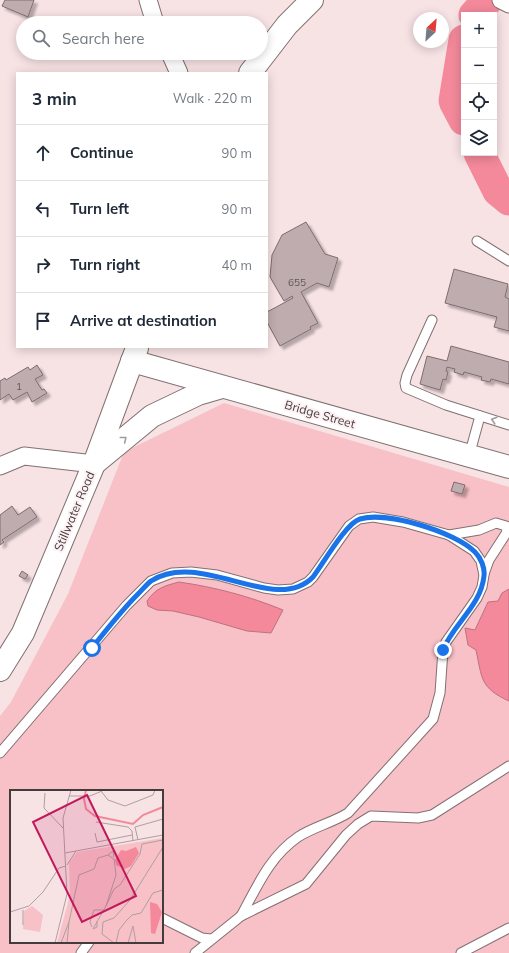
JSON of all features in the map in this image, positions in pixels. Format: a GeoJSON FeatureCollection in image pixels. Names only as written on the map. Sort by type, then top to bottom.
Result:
{"type":"FeatureCollection","features":[{"type":"Feature","properties":{"kind":"main road"},"geometry":{"type":"LineString","coordinates":[[268,50],[287,25],[312,0]]}},
{"type":"Feature","properties":{"kind":"main road"},"geometry":{"type":"LineString","coordinates":[[251,72],[260,60]]}},
{"type":"Feature","properties":{"kind":"main road","name":"Bridge Street"},"geometry":{"type":"LineString","coordinates":[[134,354],[222,386],[509,468]]}},
{"type":"Feature","properties":{"kind":"main road","name":"Stillwater Road"},"geometry":{"type":"LineString","coordinates":[[0,670],[22,633],[94,464],[134,354]]}},
{"type":"Feature","properties":{"kind":"main road"},"geometry":{"type":"LineString","coordinates":[[94,464],[152,416],[198,394],[222,386]]}},
{"type":"Feature","properties":{"kind":"street"},"geometry":{"type":"LineString","coordinates":[[148,0],[153,16]]}},
{"type":"Feature","properties":{"kind":"street"},"geometry":{"type":"LineString","coordinates":[[501,0],[509,4]]}},
{"type":"Feature","properties":{"kind":"street"},"geometry":{"type":"LineString","coordinates":[[173,60],[179,72]]}},
{"type":"Feature","properties":{"kind":"street"},"geometry":{"type":"LineString","coordinates":[[0,466],[24,456],[94,464]]}},
{"type":"Feature","properties":{"kind":"lane"},"geometry":{"type":"LineString","coordinates":[[477,241],[509,261]]}},
{"type":"Feature","properties":{"kind":"lane"},"geometry":{"type":"LineString","coordinates":[[432,320],[407,375],[405,383],[406,388],[446,405],[509,425]]}},
{"type":"Feature","properties":{"kind":"lane"},"geometry":{"type":"LineString","coordinates":[[469,456],[480,416]]}},
{"type":"Feature","properties":{"kind":"lane"},"geometry":{"type":"LineString","coordinates":[[0,753],[126,606],[151,581],[172,572],[191,572],[218,575],[264,588],[278,590],[293,589],[308,582],[313,577],[349,526],[359,519],[373,517],[388,519],[449,535],[474,551],[481,561],[484,575]]}},
{"type":"Feature","properties":{"kind":"lane"},"geometry":{"type":"LineString","coordinates":[[241,916],[263,874],[274,858],[299,837],[334,822],[348,812],[432,719],[440,693],[443,650],[446,642],[477,598],[482,587],[489,560],[507,532],[506,526],[496,523],[479,530],[449,535]]}},
{"type":"Feature","properties":{"kind":"lane"},"geometry":{"type":"LineString","coordinates":[[195,953],[241,916],[306,884],[346,835],[358,824],[371,816],[418,818],[432,815],[509,766]]}},
{"type":"Feature","properties":{"kind":"lane"},"geometry":{"type":"LineString","coordinates":[[163,918],[202,938],[211,939]]}},
{"type":"Feature","properties":{"kind":"lane"},"geometry":{"type":"LineString","coordinates":[[461,953],[509,928]]}},
{"type":"Feature","properties":{"kind":"lane"},"geometry":{"type":"LineString","coordinates":[[81,953],[88,943]]}},
{"type":"Feature","properties":{"kind":"shaded area"},"geometry":{"type":"Polygon","coordinates":[[[224,403],[509,487],[509,953],[0,953],[0,716],[11,702],[68,594],[124,452],[224,403]]]}},
{"type":"Feature","properties":{"kind":"shaded area"},"geometry":{"type":"Polygon","coordinates":[[[179,582],[257,600],[283,610],[271,633],[247,631],[199,617],[173,611],[157,610],[148,606],[147,601],[157,590],[179,582]]]}},
{"type":"Feature","properties":{"kind":"shaded area"},"geometry":{"type":"Polygon","coordinates":[[[509,589],[509,701],[487,687],[481,675],[476,650],[468,645],[465,628],[475,630],[488,602],[498,601],[502,593],[509,589]]]}},
{"type":"Feature","properties":{"kind":"building"},"geometry":{"type":"Polygon","coordinates":[[[5,0],[34,0],[28,16],[2,6],[5,0]]]}},
{"type":"Feature","properties":{"kind":"building"},"geometry":{"type":"Polygon","coordinates":[[[306,222],[325,254],[338,258],[329,287],[317,283],[301,292],[318,323],[310,327],[311,329],[280,346],[268,324],[268,311],[293,298],[292,296],[284,301],[270,277],[272,255],[282,235],[306,222]]]}},
{"type":"Feature","properties":{"kind":"building"},"geometry":{"type":"Polygon","coordinates":[[[454,269],[508,284],[505,297],[509,299],[509,331],[494,327],[497,317],[445,303],[454,269]]]}},
{"type":"Feature","properties":{"kind":"building"},"geometry":{"type":"Polygon","coordinates":[[[451,346],[509,362],[509,384],[491,379],[490,382],[481,380],[482,377],[464,372],[463,375],[454,372],[455,369],[447,367],[446,371],[448,372],[446,380],[443,379],[440,390],[420,384],[427,356],[447,361],[451,346]]]}},
{"type":"Feature","properties":{"kind":"building"},"geometry":{"type":"Polygon","coordinates":[[[37,365],[43,375],[35,379],[42,390],[44,389],[47,393],[32,402],[27,392],[13,400],[9,394],[0,400],[0,381],[5,378],[6,380],[28,367],[30,370],[37,365]]]}},
{"type":"Feature","properties":{"kind":"building"},"geometry":{"type":"Polygon","coordinates":[[[454,482],[465,485],[462,494],[451,491],[454,482]]]}},
{"type":"Feature","properties":{"kind":"building"},"geometry":{"type":"Polygon","coordinates":[[[12,506],[18,515],[30,507],[37,517],[2,540],[4,542],[0,545],[0,515],[12,506]]]}},
{"type":"Feature","properties":{"kind":"building"},"geometry":{"type":"Polygon","coordinates":[[[22,571],[28,575],[25,579],[19,576],[22,571]]]}},
{"type":"Feature","properties":{"kind":"waterway"},"geometry":{"type":"LineString","coordinates":[[477,12],[488,0]]}},
{"type":"Feature","properties":{"kind":"waterway"},"geometry":{"type":"LineString","coordinates":[[461,114],[454,101],[463,48]]}},
{"type":"Feature","properties":{"kind":"waterway"},"geometry":{"type":"LineString","coordinates":[[480,156],[498,191],[509,200]]}},
{"type":"Feature","properties":{"kind":"route"},"geometry":{"type":"LineString","coordinates":[[92,648],[126,606],[151,581],[172,572],[191,572],[218,575],[264,588],[278,590],[293,589],[308,582],[313,577],[349,526],[359,519],[373,517],[403,522],[449,535],[474,551],[481,561],[484,575],[482,587],[466,615],[446,642],[443,650]]}}]}
